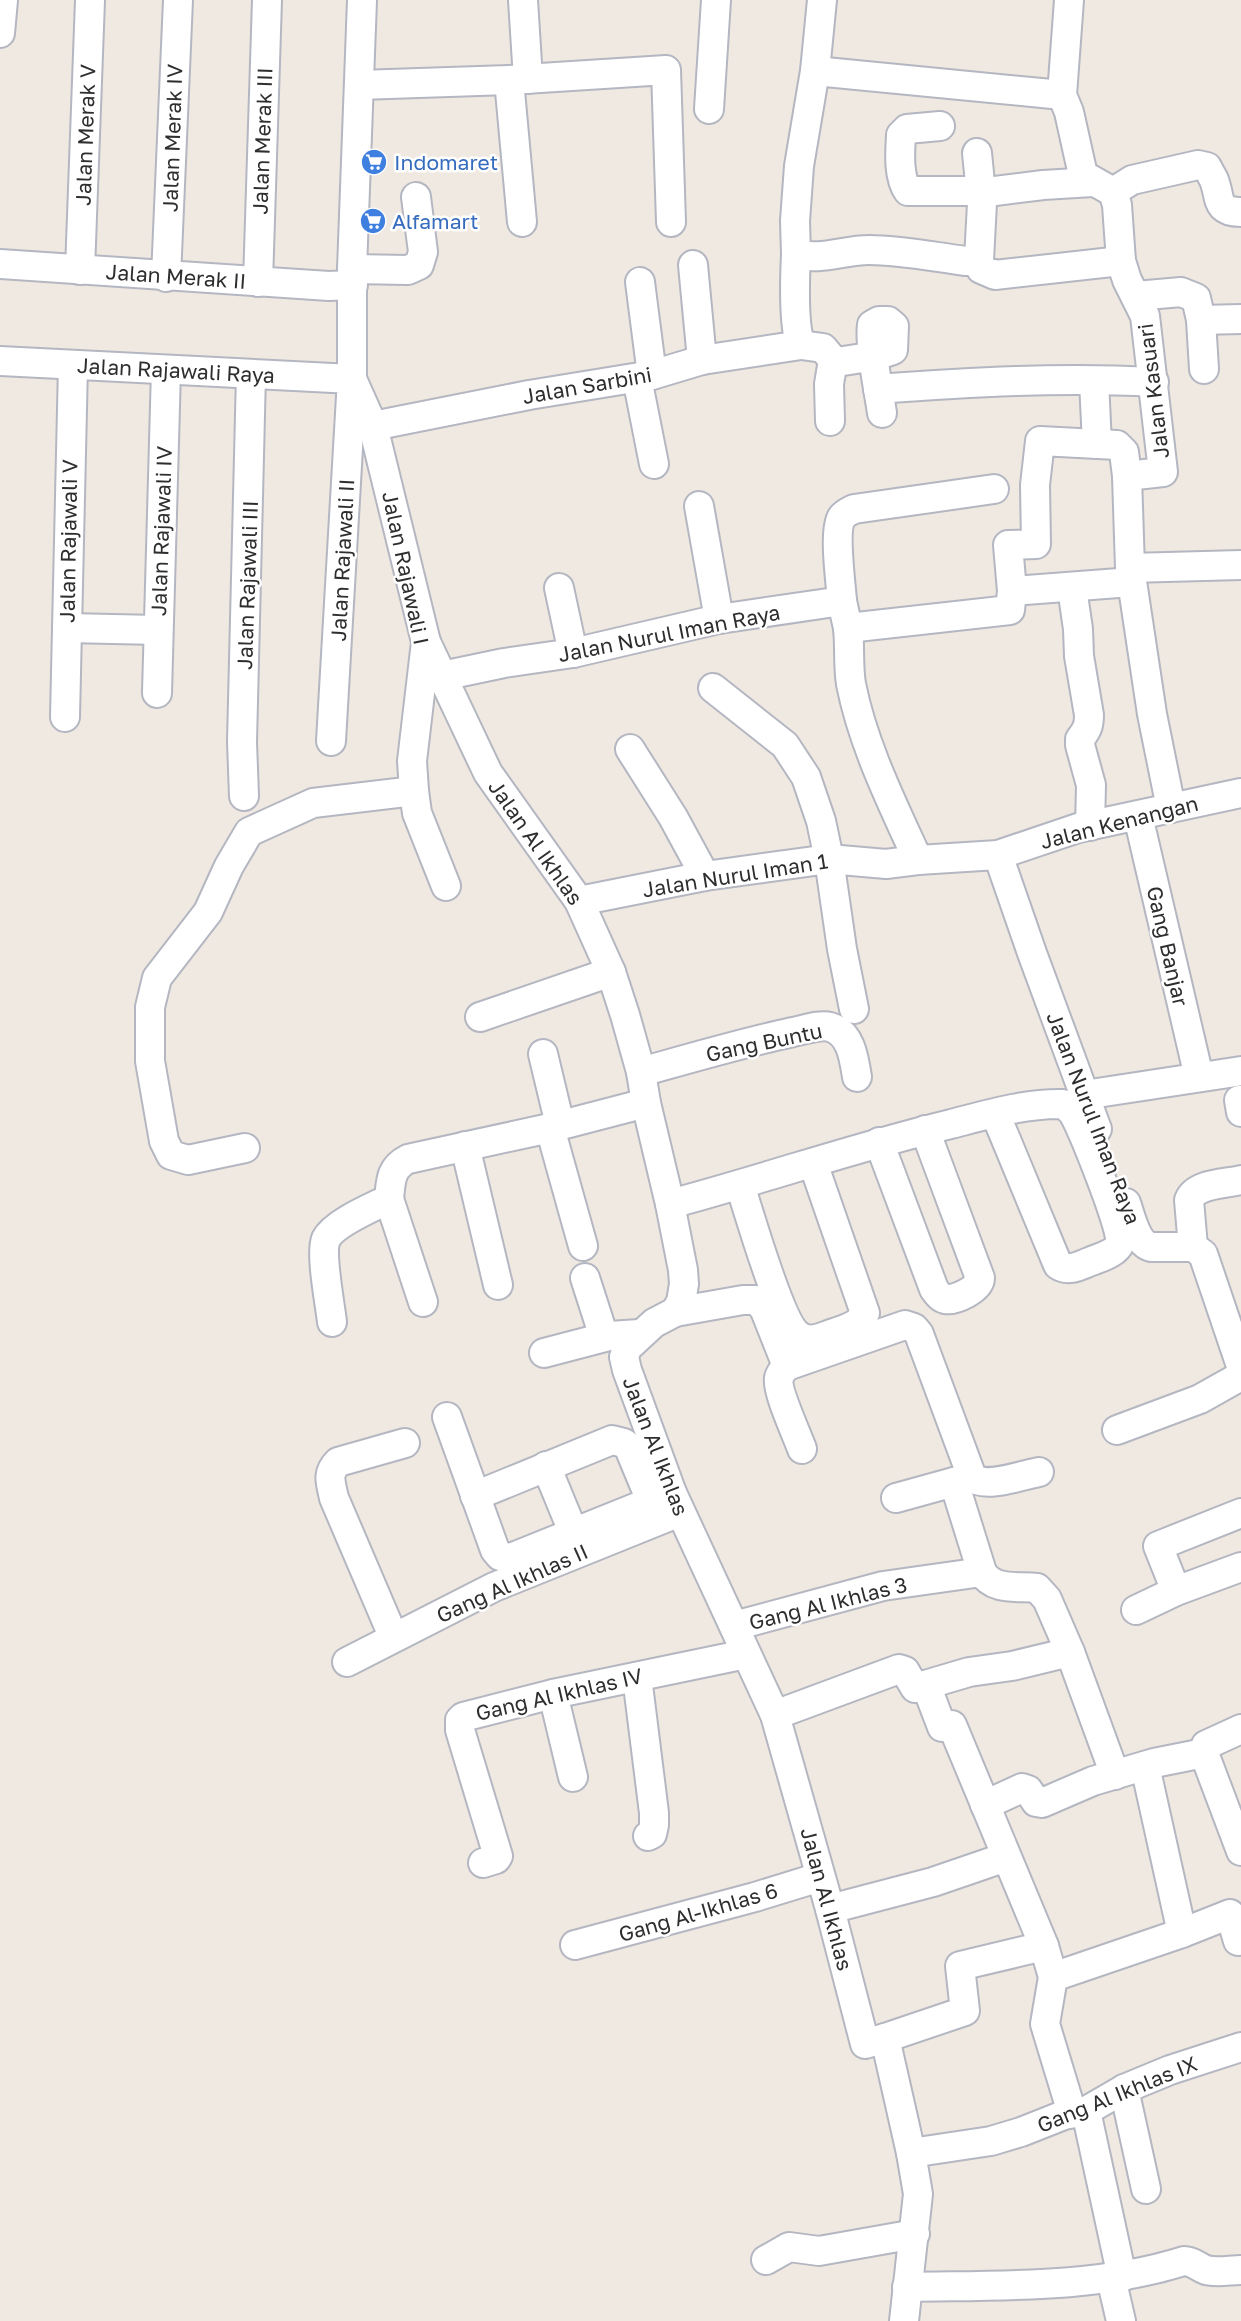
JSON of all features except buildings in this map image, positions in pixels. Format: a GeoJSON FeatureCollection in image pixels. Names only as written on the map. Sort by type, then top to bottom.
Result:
{"type":"FeatureCollection","features":[{"type":"Feature","properties":{"kind":"street"},"geometry":{"type":"LineString","coordinates":[[0,33],[3,0]]}},
{"type":"Feature","properties":{"kind":"street","name":"Jalan Merak V"},"geometry":{"type":"LineString","coordinates":[[80,270],[90,0]]}},
{"type":"Feature","properties":{"kind":"street","name":"Jalan Merak IV"},"geometry":{"type":"LineString","coordinates":[[166,277],[178,0]]}},
{"type":"Feature","properties":{"kind":"street","name":"Jalan Merak III"},"geometry":{"type":"LineString","coordinates":[[258,282],[267,0]]}},
{"type":"Feature","properties":{"kind":"street","name":"Jalan Rajawali II"},"geometry":{"type":"LineString","coordinates":[[331,741],[352,379],[352,277],[362,0]]}},
{"type":"Feature","properties":{"kind":"street"},"geometry":{"type":"LineString","coordinates":[[522,222],[519,79],[523,0]]}},
{"type":"Feature","properties":{"kind":"street"},"geometry":{"type":"LineString","coordinates":[[709,109],[716,0]]}},
{"type":"Feature","properties":{"kind":"street"},"geometry":{"type":"LineString","coordinates":[[822,0],[815,71],[799,166],[795,221],[796,300],[801,345],[823,348],[833,360],[843,362],[874,356],[880,401],[948,383],[1154,382]]}},
{"type":"Feature","properties":{"kind":"street","name":"Jalan Kasuari"},"geometry":{"type":"LineString","coordinates":[[1069,0],[1062,95],[1069,112],[1083,175],[1103,187],[1117,205],[1121,261],[1127,280],[1145,316],[1154,382],[1163,472],[1127,476],[1131,575],[1152,714],[1171,808]]}},
{"type":"Feature","properties":{"kind":"street"},"geometry":{"type":"LineString","coordinates":[[359,85],[519,79],[666,70],[671,222]]}},
{"type":"Feature","properties":{"kind":"street"},"geometry":{"type":"LineString","coordinates":[[815,71],[1062,95]]}},
{"type":"Feature","properties":{"kind":"street"},"geometry":{"type":"LineString","coordinates":[[940,126],[907,129],[901,135],[904,185],[908,192],[982,192],[1043,184],[1103,187],[1198,165],[1207,167],[1223,208],[1231,212],[1241,212]]}},
{"type":"Feature","properties":{"kind":"street"},"geometry":{"type":"LineString","coordinates":[[976,153],[982,192],[979,261],[981,269],[995,275],[1121,261]]}},
{"type":"Feature","properties":{"kind":"street","name":"Jalan Merak II"},"geometry":{"type":"LineString","coordinates":[[0,264],[166,277],[329,286],[352,277],[408,270],[419,264],[423,252],[416,197]]}},
{"type":"Feature","properties":{"kind":"street"},"geometry":{"type":"LineString","coordinates":[[796,254],[825,256],[870,250],[979,261]]}},
{"type":"Feature","properties":{"kind":"street"},"geometry":{"type":"LineString","coordinates":[[693,265],[702,360]]}},
{"type":"Feature","properties":{"kind":"street"},"geometry":{"type":"LineString","coordinates":[[640,282],[645,377],[654,464]]}},
{"type":"Feature","properties":{"kind":"street"},"geometry":{"type":"LineString","coordinates":[[1136,296],[1165,292],[1189,293],[1196,298],[1201,320],[1203,369]]}},
{"type":"Feature","properties":{"kind":"street"},"geometry":{"type":"LineString","coordinates":[[1201,320],[1241,319]]}},
{"type":"Feature","properties":{"kind":"street","name":"Jalan Sarbini"},"geometry":{"type":"LineString","coordinates":[[373,426],[529,395],[645,377],[702,360],[801,345]]}},
{"type":"Feature","properties":{"kind":"street"},"geometry":{"type":"LineString","coordinates":[[830,421],[829,384],[833,360]]}},
{"type":"Feature","properties":{"kind":"street","name":"Jalan Rajawali Raya"},"geometry":{"type":"LineString","coordinates":[[0,361],[352,379]]}},
{"type":"Feature","properties":{"kind":"street","name":"Jalan Rajawali V"},"geometry":{"type":"LineString","coordinates":[[65,717],[73,365]]}},
{"type":"Feature","properties":{"kind":"street","name":"Jalan Rajawali IV"},"geometry":{"type":"LineString","coordinates":[[157,693],[166,370]]}},
{"type":"Feature","properties":{"kind":"street","name":"Jalan Rajawali III"},"geometry":{"type":"LineString","coordinates":[[244,796],[242,742],[251,374]]}},
{"type":"Feature","properties":{"kind":"street","name":"Jalan Rajawali I"},"geometry":{"type":"LineString","coordinates":[[352,379],[373,426],[426,642],[412,761],[414,791],[417,813],[446,886]]}},
{"type":"Feature","properties":{"kind":"street"},"geometry":{"type":"LineString","coordinates":[[1094,381],[1097,444]]}},
{"type":"Feature","properties":{"kind":"street"},"geometry":{"type":"LineString","coordinates":[[1127,476],[1124,452],[1121,447],[1113,444],[1040,441],[1035,485],[1036,544],[1008,545],[1012,591],[1072,588],[1131,575],[1241,565]]}},
{"type":"Feature","properties":{"kind":"street"},"geometry":{"type":"LineString","coordinates":[[918,860],[891,802],[868,744],[850,681],[838,551],[841,519],[854,509],[994,489]]}},
{"type":"Feature","properties":{"kind":"street"},"geometry":{"type":"LineString","coordinates":[[699,506],[719,619]]}},
{"type":"Feature","properties":{"kind":"street"},"geometry":{"type":"LineString","coordinates":[[559,588],[573,653]]}},
{"type":"Feature","properties":{"kind":"street"},"geometry":{"type":"LineString","coordinates":[[1072,588],[1078,628],[1079,656],[1089,715],[1087,731],[1080,739],[1080,745],[1091,785],[1090,826]]}},
{"type":"Feature","properties":{"kind":"street","name":"Jalan Nurul Iman Raya"},"geometry":{"type":"LineString","coordinates":[[442,676],[504,663],[573,653],[719,619],[1007,611],[1010,610],[1012,591]]}},
{"type":"Feature","properties":{"kind":"street"},"geometry":{"type":"LineString","coordinates":[[67,628],[158,630]]}},
{"type":"Feature","properties":{"kind":"street","name":"Jalan Al Ikhlas"},"geometry":{"type":"LineString","coordinates":[[426,642],[488,773],[579,901],[611,972],[641,1072],[670,1204],[684,1284],[681,1302],[675,1312],[654,1323],[627,1348],[624,1357],[627,1370],[668,1502],[734,1626],[775,1715],[830,1909],[864,2044],[885,2038]]}},
{"type":"Feature","properties":{"kind":"street"},"geometry":{"type":"LineString","coordinates":[[713,688],[785,745],[806,777],[821,821],[829,859],[842,950],[854,1010]]}},
{"type":"Feature","properties":{"kind":"street"},"geometry":{"type":"LineString","coordinates":[[630,749],[673,817],[705,876]]}},
{"type":"Feature","properties":{"kind":"street"},"geometry":{"type":"LineString","coordinates":[[245,1148],[188,1160],[171,1155],[164,1141],[150,1061],[150,1006],[157,978],[208,912],[229,866],[249,832],[313,803],[414,791]]}},
{"type":"Feature","properties":{"kind":"street","name":"Jalan Kenangan"},"geometry":{"type":"LineString","coordinates":[[998,855],[1090,826],[1241,793]]}},
{"type":"Feature","properties":{"kind":"street","name":"Gang Banjar"},"geometry":{"type":"LineString","coordinates":[[1138,816],[1199,1077]]}},
{"type":"Feature","properties":{"kind":"street","name":"Jalan Nurul Iman Raya"},"geometry":{"type":"LineString","coordinates":[[998,855],[1084,1095],[1143,1244],[1151,1247],[1193,1247]]}},
{"type":"Feature","properties":{"kind":"street","name":"Jalan Nurul Iman 1"},"geometry":{"type":"LineString","coordinates":[[579,901],[705,876],[829,859],[886,864],[998,855]]}},
{"type":"Feature","properties":{"kind":"street"},"geometry":{"type":"LineString","coordinates":[[480,1017],[611,972]]}},
{"type":"Feature","properties":{"kind":"street","name":"Gang Buntu"},"geometry":{"type":"LineString","coordinates":[[641,1072],[787,1034],[828,1026],[840,1032],[848,1043],[854,1055],[857,1077]]}},
{"type":"Feature","properties":{"kind":"street"},"geometry":{"type":"LineString","coordinates":[[543,1054],[555,1127],[584,1246]]}},
{"type":"Feature","properties":{"kind":"street"},"geometry":{"type":"LineString","coordinates":[[1084,1095],[1241,1071]]}},
{"type":"Feature","properties":{"kind":"street"},"geometry":{"type":"LineString","coordinates":[[423,1302],[389,1199],[392,1175],[401,1162],[555,1127],[646,1103]]}},
{"type":"Feature","properties":{"kind":"street"},"geometry":{"type":"LineString","coordinates":[[670,1204],[925,1130],[995,1113],[1063,1104],[1070,1109],[1100,1177],[1121,1236],[1118,1247],[1108,1254],[1070,1269],[1058,1265],[995,1113]]}},
{"type":"Feature","properties":{"kind":"street"},"geometry":{"type":"LineString","coordinates":[[879,1142],[934,1289],[940,1297],[949,1299],[977,1288],[980,1278],[925,1130]]}},
{"type":"Feature","properties":{"kind":"street"},"geometry":{"type":"LineString","coordinates":[[465,1146],[498,1285]]}},
{"type":"Feature","properties":{"kind":"street"},"geometry":{"type":"LineString","coordinates":[[740,1185],[789,1324],[796,1334],[804,1339],[814,1339],[855,1324],[864,1317],[865,1313],[813,1163]]}},
{"type":"Feature","properties":{"kind":"street"},"geometry":{"type":"LineString","coordinates":[[1239,1352],[1203,1254],[1193,1247],[1189,1200],[1195,1191],[1202,1188],[1241,1180]]}},
{"type":"Feature","properties":{"kind":"street"},"geometry":{"type":"LineString","coordinates":[[332,1322],[324,1254],[326,1239],[334,1229],[389,1199]]}},
{"type":"Feature","properties":{"kind":"street"},"geometry":{"type":"LineString","coordinates":[[585,1278],[604,1337]]}},
{"type":"Feature","properties":{"kind":"street"},"geometry":{"type":"LineString","coordinates":[[675,1312],[743,1300],[756,1300],[764,1308],[787,1366]]}},
{"type":"Feature","properties":{"kind":"street"},"geometry":{"type":"LineString","coordinates":[[802,1449],[779,1386],[779,1378],[787,1366],[902,1326],[914,1328],[919,1334],[963,1480],[982,1572],[990,1582],[997,1585],[1037,1588],[1044,1593],[1070,1652],[1115,1775]]}},
{"type":"Feature","properties":{"kind":"street"},"geometry":{"type":"LineString","coordinates":[[544,1353],[604,1337],[640,1334]]}},
{"type":"Feature","properties":{"kind":"street"},"geometry":{"type":"LineString","coordinates":[[1117,1430],[1200,1399],[1241,1376]]}},
{"type":"Feature","properties":{"kind":"street"},"geometry":{"type":"LineString","coordinates":[[447,1417],[475,1496],[495,1550],[500,1556],[510,1558],[668,1502],[628,1448],[619,1441],[607,1442],[475,1496]]}},
{"type":"Feature","properties":{"kind":"street"},"geometry":{"type":"LineString","coordinates":[[393,1636],[334,1498],[329,1478],[331,1469],[338,1462],[405,1443]]}},
{"type":"Feature","properties":{"kind":"street"},"geometry":{"type":"LineString","coordinates":[[546,1466],[574,1534]]}},
{"type":"Feature","properties":{"kind":"street"},"geometry":{"type":"LineString","coordinates":[[896,1498],[963,1480],[985,1483],[1039,1472]]}},
{"type":"Feature","properties":{"kind":"street","name":"Gang Al Ikhlas II"},"geometry":{"type":"LineString","coordinates":[[347,1662],[393,1636],[668,1502]]}},
{"type":"Feature","properties":{"kind":"street"},"geometry":{"type":"LineString","coordinates":[[1176,1591],[1158,1546],[1241,1513]]}},
{"type":"Feature","properties":{"kind":"street"},"geometry":{"type":"LineString","coordinates":[[1136,1610],[1176,1591],[1241,1567]]}},
{"type":"Feature","properties":{"kind":"street","name":"Gang Al Ikhlas 3"},"geometry":{"type":"LineString","coordinates":[[734,1626],[883,1586],[982,1572]]}},
{"type":"Feature","properties":{"kind":"street"},"geometry":{"type":"LineString","coordinates":[[775,1715],[899,1669],[905,1671],[913,1687],[969,1672],[1012,1666],[1070,1652]]}},
{"type":"Feature","properties":{"kind":"street","name":"Gang Al Ikhlas IV"},"geometry":{"type":"LineString","coordinates":[[483,1863],[496,1859],[498,1856],[460,1730],[460,1720],[468,1714],[553,1694],[746,1654]]}},
{"type":"Feature","properties":{"kind":"street"},"geometry":{"type":"LineString","coordinates":[[637,1677],[654,1813],[654,1829],[648,1836]]}},
{"type":"Feature","properties":{"kind":"street"},"geometry":{"type":"LineString","coordinates":[[926,1685],[942,1727],[952,1725],[1044,1946],[1053,1977],[1046,2024],[1079,2112],[1116,2278],[1120,2321]]}},
{"type":"Feature","properties":{"kind":"street"},"geometry":{"type":"LineString","coordinates":[[553,1694],[573,1777]]}},
{"type":"Feature","properties":{"kind":"street"},"geometry":{"type":"LineString","coordinates":[[1241,1730],[1206,1745],[1204,1753],[1241,1851]]}},
{"type":"Feature","properties":{"kind":"street"},"geometry":{"type":"LineString","coordinates":[[985,1805],[1022,1788],[1028,1790],[1036,1802],[1042,1803],[1093,1781],[1145,1766],[1204,1753]]}},
{"type":"Feature","properties":{"kind":"street"},"geometry":{"type":"LineString","coordinates":[[1145,1766],[1182,1933]]}},
{"type":"Feature","properties":{"kind":"street"},"geometry":{"type":"LineString","coordinates":[[830,1909],[933,1882],[1006,1857]]}},
{"type":"Feature","properties":{"kind":"street","name":"Gang Al-Ikhlas 6"},"geometry":{"type":"LineString","coordinates":[[575,1945],[755,1898],[820,1877]]}},
{"type":"Feature","properties":{"kind":"street"},"geometry":{"type":"LineString","coordinates":[[1053,1977],[1182,1933],[1230,1914],[1239,1941],[1241,1940]]}},
{"type":"Feature","properties":{"kind":"street"},"geometry":{"type":"LineString","coordinates":[[904,2321],[918,2194],[916,2152],[885,2038],[965,2012],[960,1966],[1044,1946]]}},
{"type":"Feature","properties":{"kind":"street","name":"Gang Al Ikhlas IX"},"geometry":{"type":"LineString","coordinates":[[916,2152],[991,2141],[1021,2132],[1079,2112],[1124,2089],[1170,2070],[1241,2047]]}},
{"type":"Feature","properties":{"kind":"street"},"geometry":{"type":"LineString","coordinates":[[1124,2089],[1146,2189]]}},
{"type":"Feature","properties":{"kind":"street"},"geometry":{"type":"LineString","coordinates":[[766,2260],[789,2247],[819,2251],[915,2234]]}},
{"type":"Feature","properties":{"kind":"street"},"geometry":{"type":"LineString","coordinates":[[907,2287],[1022,2285],[1116,2278],[1184,2261],[1190,2261],[1204,2269],[1214,2271],[1241,2270]]}},
{"type":"Feature","properties":{"kind":"place","name":"Indomaret"},"geometry":{"type":"Point","coordinates":[374,162]}},
{"type":"Feature","properties":{"kind":"place","name":"Alfamart"},"geometry":{"type":"Point","coordinates":[373,221]}}]}
